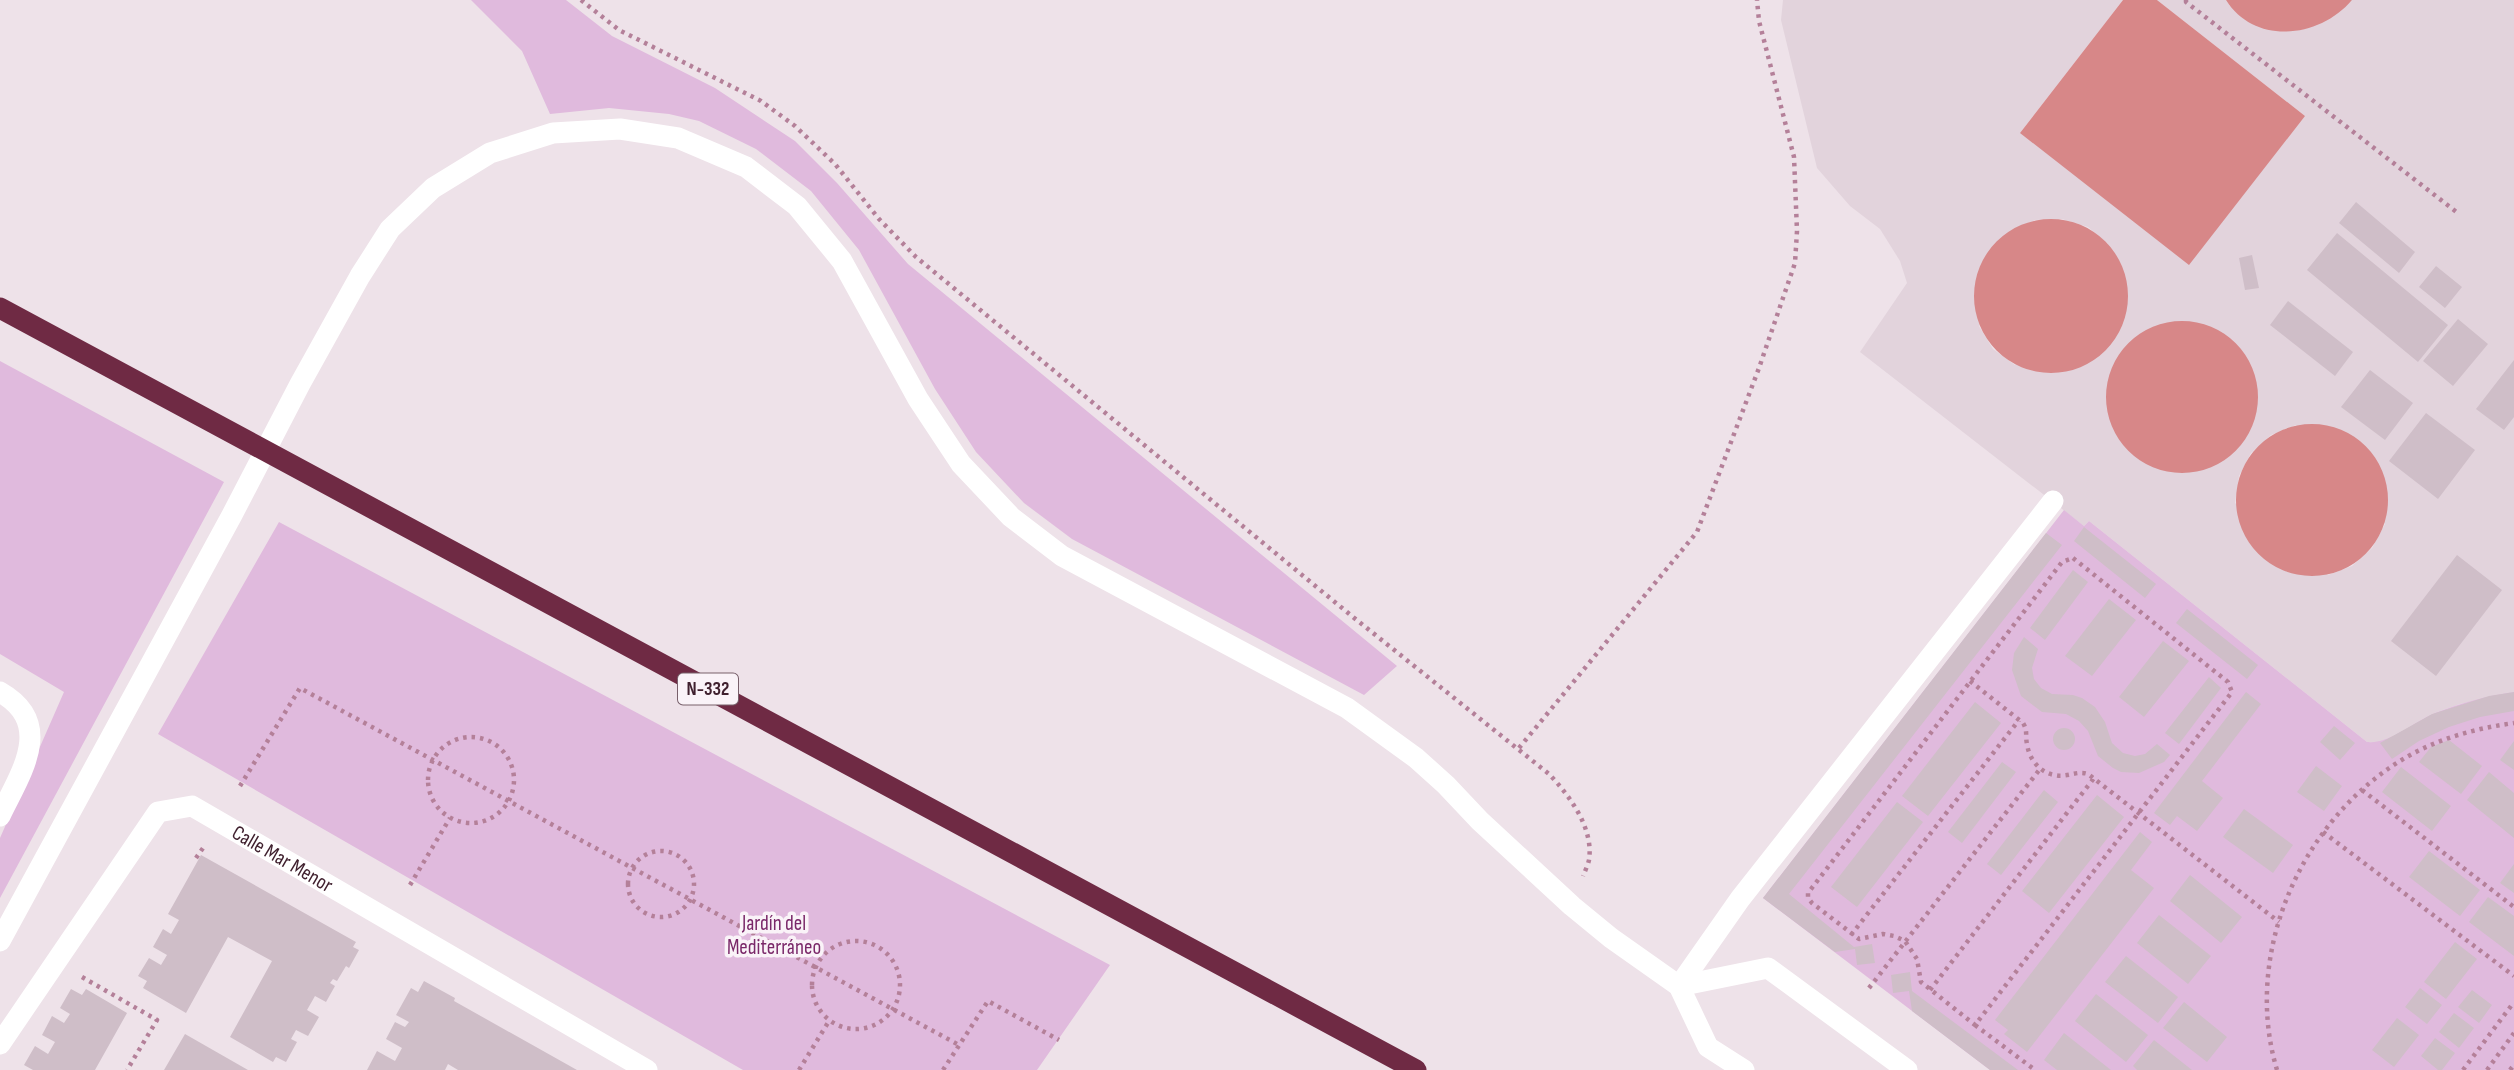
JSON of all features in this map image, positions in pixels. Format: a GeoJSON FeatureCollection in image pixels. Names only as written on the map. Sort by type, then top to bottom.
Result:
{"type":"FeatureCollection","features":[{"type":"Feature","properties":{"kind":"highway","name":"N-332"},"geometry":{"type":"LineString","coordinates":[[0,308],[1416,1070]]}},
{"type":"Feature","properties":{"kind":"street"},"geometry":{"type":"LineString","coordinates":[[0,942],[232,515],[300,384],[360,276],[390,229],[433,188],[490,153],[553,133],[620,129],[678,138],[746,166],[797,206],[842,261],[918,399],[961,464],[1011,517],[1062,556],[1347,708],[1384,733],[1446,785],[1480,821],[1572,906],[1621,946],[1679,986],[1708,1047],[1744,1070]]}},
{"type":"Feature","properties":{"kind":"street"},"geometry":{"type":"LineString","coordinates":[[1679,986],[1740,900],[2053,501]]}},
{"type":"Feature","properties":{"kind":"street"},"geometry":{"type":"LineString","coordinates":[[0,692],[19,705],[24,713],[31,743],[28,756],[0,816]]}},
{"type":"Feature","properties":{"kind":"street","name":"Calle Mar Menor"},"geometry":{"type":"LineString","coordinates":[[0,1044],[158,812],[192,806],[634,1067]]}},
{"type":"Feature","properties":{"kind":"street"},"geometry":{"type":"LineString","coordinates":[[1679,986],[1768,968],[1907,1070]]}},
{"type":"Feature","properties":{"kind":"path"},"geometry":{"type":"LineString","coordinates":[[581,0],[619,30],[761,101],[796,126],[835,164],[879,219],[916,257],[1353,617],[1518,748],[1566,792],[1579,812],[1587,835],[1590,859],[1572,906]]}},
{"type":"Feature","properties":{"kind":"path"},"geometry":{"type":"LineString","coordinates":[[1518,748],[1696,532],[1759,368],[1795,263],[1797,231],[1794,157],[1759,21],[1757,0]]}},
{"type":"Feature","properties":{"kind":"path"},"geometry":{"type":"LineString","coordinates":[[2186,0],[2459,214]]}},
{"type":"Feature","properties":{"kind":"path"},"geometry":{"type":"LineString","coordinates":[[1975,1025],[2230,697],[2231,686],[2078,560],[2066,559],[2062,562],[1810,887],[1808,898],[1851,935],[1866,939],[1883,934],[1905,941],[1917,959],[1921,982],[1975,1025],[2035,1070]]}},
{"type":"Feature","properties":{"kind":"path"},"geometry":{"type":"LineString","coordinates":[[1970,681],[2027,729],[2026,742],[2030,757],[2040,769],[2054,775],[2069,776],[2085,772],[2279,922]]}},
{"type":"Feature","properties":{"kind":"path"},"geometry":{"type":"LineString","coordinates":[[240,786],[300,688],[960,1045]]}},
{"type":"Feature","properties":{"kind":"path"},"geometry":{"type":"LineString","coordinates":[[1851,935],[2019,720]]}},
{"type":"Feature","properties":{"kind":"path"},"geometry":{"type":"LineString","coordinates":[[2277,1070],[2268,1018],[2268,978],[2285,901],[2302,865],[2323,832],[2378,776],[2412,755],[2447,738],[2485,727],[2514,723]]}},
{"type":"Feature","properties":{"kind":"path"},"geometry":{"type":"LineString","coordinates":[[470,736],[491,742],[508,757],[514,771],[514,787],[509,801],[489,820],[476,823],[450,818],[437,807],[430,792],[428,776],[432,759],[442,747],[454,739],[470,736]]}},
{"type":"Feature","properties":{"kind":"path"},"geometry":{"type":"LineString","coordinates":[[1869,988],[2040,769]]}},
{"type":"Feature","properties":{"kind":"path"},"geometry":{"type":"LineString","coordinates":[[1930,990],[2094,778]]}},
{"type":"Feature","properties":{"kind":"path"},"geometry":{"type":"LineString","coordinates":[[2362,790],[2514,907]]}},
{"type":"Feature","properties":{"kind":"path"},"geometry":{"type":"LineString","coordinates":[[410,886],[450,818]]}},
{"type":"Feature","properties":{"kind":"path"},"geometry":{"type":"LineString","coordinates":[[2323,832],[2514,976]]}},
{"type":"Feature","properties":{"kind":"path"},"geometry":{"type":"LineString","coordinates":[[196,859],[202,848]]}},
{"type":"Feature","properties":{"kind":"path"},"geometry":{"type":"LineString","coordinates":[[667,851],[677,854],[691,869],[694,890],[690,900],[677,913],[659,917],[641,910],[630,895],[628,876],[647,853],[667,851]]}},
{"type":"Feature","properties":{"kind":"path"},"geometry":{"type":"LineString","coordinates":[[858,940],[883,949],[892,959],[901,984],[893,1010],[877,1024],[857,1030],[842,1028],[829,1021],[819,1010],[811,981],[822,955],[832,947],[858,940]]}},
{"type":"Feature","properties":{"kind":"path"},"geometry":{"type":"LineString","coordinates":[[76,972],[157,1020],[127,1070]]}},
{"type":"Feature","properties":{"kind":"path"},"geometry":{"type":"LineString","coordinates":[[943,1070],[988,1001],[1059,1040]]}},
{"type":"Feature","properties":{"kind":"path"},"geometry":{"type":"LineString","coordinates":[[2463,1070],[2514,1002]]}},
{"type":"Feature","properties":{"kind":"path"},"geometry":{"type":"LineString","coordinates":[[800,1070],[829,1021]]}},
{"type":"Feature","properties":{"kind":"path"},"geometry":{"type":"LineString","coordinates":[[2487,1070],[2514,1033]]}},
{"type":"Feature","properties":{"kind":"path"},"geometry":{"type":"LineString","coordinates":[[2510,1070],[2514,1065]]}},
{"type":"Feature","properties":{"kind":"shaded area"},"geometry":{"type":"Polygon","coordinates":[[[1783,0],[2123,0],[2020,133],[2305,116],[2157,0],[2226,0],[2230,6],[2352,0],[2514,0],[2514,692],[2460,704],[2432,714],[2380,743],[2367,742],[2089,521],[2084,526],[1860,352],[1907,283],[1900,261],[1880,229],[1850,206],[1817,168],[1781,20],[1783,0]],[[2062,219],[2034,220],[1979,326],[1993,349],[2015,365],[2108,244],[2088,227],[2062,219]],[[2296,425],[2271,435],[2251,453],[2239,476],[2235,503],[2328,575],[2352,566],[2372,548],[2385,524],[2296,425]]]}},
{"type":"Feature","properties":{"kind":"shaded area"},"geometry":{"type":"Polygon","coordinates":[[[2123,0],[2157,0],[2305,116],[2189,265],[2020,133],[2123,0]]]}},
{"type":"Feature","properties":{"kind":"shaded area"},"geometry":{"type":"Polygon","coordinates":[[[2226,0],[2352,0],[2339,13],[2323,22],[2288,32],[2253,25],[2238,15],[2226,0]]]}},
{"type":"Feature","properties":{"kind":"shaded area"},"geometry":{"type":"Polygon","coordinates":[[[2051,219],[2081,225],[2106,241],[2122,266],[2128,296],[2122,326],[2106,351],[2081,367],[2051,373],[2021,367],[1996,351],[1980,326],[1974,296],[1980,266],[1996,241],[2021,225],[2051,219]]]}},
{"type":"Feature","properties":{"kind":"shaded area"},"geometry":{"type":"Polygon","coordinates":[[[2182,321],[2211,327],[2236,343],[2252,368],[2258,397],[2252,426],[2236,451],[2211,467],[2182,473],[2153,467],[2128,451],[2112,426],[2106,397],[2112,368],[2128,343],[2153,327],[2182,321]]]}},
{"type":"Feature","properties":{"kind":"shaded area"},"geometry":{"type":"Polygon","coordinates":[[[2312,424],[2341,430],[2366,446],[2382,471],[2388,500],[2382,529],[2366,554],[2341,570],[2312,576],[2283,570],[2258,554],[2242,529],[2236,500],[2242,471],[2258,446],[2283,430],[2312,424]]]}},
{"type":"Feature","properties":{"kind":"green space"},"geometry":{"type":"Polygon","coordinates":[[[471,0],[566,0],[612,36],[715,88],[795,141],[837,183],[908,264],[1397,666],[1364,695],[1072,539],[1024,503],[976,452],[935,389],[859,250],[811,191],[756,149],[699,121],[669,114],[609,108],[550,114],[522,51],[471,0]]]}},
{"type":"Feature","properties":{"kind":"green space"},"geometry":{"type":"Polygon","coordinates":[[[0,361],[224,482],[0,898],[0,838],[64,692],[0,654],[0,361]]]}},
{"type":"Feature","properties":{"kind":"green space"},"geometry":{"type":"Polygon","coordinates":[[[2064,510],[2084,526],[2089,521],[2367,742],[2385,740],[2435,713],[2455,706],[2514,692],[2514,1070],[1990,1070],[1763,898],[2064,510]]]}},
{"type":"Feature","properties":{"kind":"green space","name":"Jardín del Mediterráneo"},"geometry":{"type":"Polygon","coordinates":[[[279,522],[1110,965],[1037,1070],[743,1070],[158,734],[279,522]]]}},
{"type":"Feature","properties":{"kind":"building"},"geometry":{"type":"Polygon","coordinates":[[[2356,202],[2415,252],[2399,273],[2339,223],[2356,202]]]}},
{"type":"Feature","properties":{"kind":"building"},"geometry":{"type":"Polygon","coordinates":[[[2337,233],[2448,325],[2418,362],[2307,270],[2337,233]]]}},
{"type":"Feature","properties":{"kind":"building"},"geometry":{"type":"Polygon","coordinates":[[[2252,255],[2259,288],[2245,290],[2239,258],[2252,255]]]}},
{"type":"Feature","properties":{"kind":"building"},"geometry":{"type":"Polygon","coordinates":[[[2436,266],[2462,287],[2445,308],[2419,287],[2436,266]]]}},
{"type":"Feature","properties":{"kind":"building"},"geometry":{"type":"Polygon","coordinates":[[[2288,301],[2353,352],[2335,376],[2270,325],[2288,301]]]}},
{"type":"Feature","properties":{"kind":"building"},"geometry":{"type":"Polygon","coordinates":[[[2458,319],[2488,344],[2453,386],[2423,361],[2458,319]]]}},
{"type":"Feature","properties":{"kind":"building"},"geometry":{"type":"Polygon","coordinates":[[[2514,360],[2514,417],[2504,430],[2476,409],[2514,360]]]}},
{"type":"Feature","properties":{"kind":"building"},"geometry":{"type":"Polygon","coordinates":[[[2370,370],[2413,403],[2385,440],[2341,407],[2370,370]]]}},
{"type":"Feature","properties":{"kind":"building"},"geometry":{"type":"Polygon","coordinates":[[[2426,413],[2475,450],[2438,499],[2389,461],[2426,413]]]}},
{"type":"Feature","properties":{"kind":"building"},"geometry":{"type":"Polygon","coordinates":[[[2084,527],[2156,584],[2145,598],[2074,541],[2084,527]]]}},
{"type":"Feature","properties":{"kind":"building"},"geometry":{"type":"Polygon","coordinates":[[[2046,533],[2062,545],[1789,894],[1854,947],[1872,944],[1875,963],[1857,965],[1855,949],[1835,952],[1763,898],[2046,533]]]}},
{"type":"Feature","properties":{"kind":"building"},"geometry":{"type":"Polygon","coordinates":[[[2457,555],[2502,590],[2436,676],[2391,641],[2457,555]]]}},
{"type":"Feature","properties":{"kind":"building"},"geometry":{"type":"Polygon","coordinates":[[[2073,570],[2088,582],[2045,640],[2030,628],[2073,570]]]}},
{"type":"Feature","properties":{"kind":"building"},"geometry":{"type":"Polygon","coordinates":[[[2109,599],[2136,620],[2092,676],[2065,656],[2109,599]]]}},
{"type":"Feature","properties":{"kind":"building"},"geometry":{"type":"Polygon","coordinates":[[[2187,609],[2258,665],[2247,679],[2176,623],[2187,609]]]}},
{"type":"Feature","properties":{"kind":"building"},"geometry":{"type":"Polygon","coordinates":[[[2024,637],[2038,649],[2032,668],[2034,679],[2041,688],[2052,694],[2082,698],[2095,707],[2105,722],[2112,743],[2123,753],[2135,756],[2145,754],[2157,744],[2170,755],[2164,762],[2139,773],[2121,772],[2098,756],[2088,731],[2079,721],[2066,714],[2042,712],[2021,696],[2012,670],[2014,653],[2024,637]]]}},
{"type":"Feature","properties":{"kind":"building"},"geometry":{"type":"Polygon","coordinates":[[[2163,641],[2189,661],[2144,717],[2119,697],[2163,641]]]}},
{"type":"Feature","properties":{"kind":"building"},"geometry":{"type":"Polygon","coordinates":[[[2209,677],[2221,688],[2179,744],[2165,733],[2209,677]]]}},
{"type":"Feature","properties":{"kind":"building"},"geometry":{"type":"Polygon","coordinates":[[[2246,692],[2261,704],[2202,781],[2223,798],[2197,831],[2177,816],[2170,825],[2154,813],[2246,692]]]}},
{"type":"Feature","properties":{"kind":"building"},"geometry":{"type":"Polygon","coordinates":[[[2514,692],[2514,711],[2480,717],[2449,727],[2419,741],[2392,759],[2380,743],[2432,714],[2489,696],[2514,692]]]}},
{"type":"Feature","properties":{"kind":"building"},"geometry":{"type":"Polygon","coordinates":[[[1975,702],[2001,723],[1928,816],[1902,796],[1975,702]]]}},
{"type":"Feature","properties":{"kind":"building"},"geometry":{"type":"Polygon","coordinates":[[[2334,726],[2355,743],[2340,760],[2320,742],[2334,726]]]}},
{"type":"Feature","properties":{"kind":"building"},"geometry":{"type":"Polygon","coordinates":[[[2064,728],[2072,731],[2075,739],[2072,747],[2064,750],[2056,747],[2053,739],[2056,731],[2064,728]]]}},
{"type":"Feature","properties":{"kind":"building"},"geometry":{"type":"Polygon","coordinates":[[[2449,740],[2482,766],[2461,794],[2419,762],[2431,747],[2449,740]]]}},
{"type":"Feature","properties":{"kind":"building"},"geometry":{"type":"Polygon","coordinates":[[[2514,741],[2514,770],[2500,760],[2514,741]]]}},
{"type":"Feature","properties":{"kind":"building"},"geometry":{"type":"Polygon","coordinates":[[[2002,762],[2016,772],[1962,843],[1948,832],[2002,762]]]}},
{"type":"Feature","properties":{"kind":"building"},"geometry":{"type":"Polygon","coordinates":[[[2316,766],[2342,786],[2324,811],[2297,792],[2316,766]]]}},
{"type":"Feature","properties":{"kind":"building"},"geometry":{"type":"Polygon","coordinates":[[[2401,767],[2451,806],[2432,831],[2382,792],[2401,767]]]}},
{"type":"Feature","properties":{"kind":"building"},"geometry":{"type":"Polygon","coordinates":[[[2489,772],[2514,793],[2514,838],[2467,800],[2489,772]]]}},
{"type":"Feature","properties":{"kind":"building"},"geometry":{"type":"Polygon","coordinates":[[[2044,790],[2058,802],[2001,875],[1987,864],[2044,790]]]}},
{"type":"Feature","properties":{"kind":"building"},"geometry":{"type":"Polygon","coordinates":[[[2097,795],[2124,817],[2049,913],[2022,891],[2097,795]]]}},
{"type":"Feature","properties":{"kind":"building"},"geometry":{"type":"Polygon","coordinates":[[[1897,802],[1923,822],[1857,907],[1831,887],[1897,802]]]}},
{"type":"Feature","properties":{"kind":"building"},"geometry":{"type":"Polygon","coordinates":[[[2244,809],[2293,845],[2273,873],[2223,837],[2244,809]]]}},
{"type":"Feature","properties":{"kind":"building"},"geometry":{"type":"Polygon","coordinates":[[[2140,832],[2152,842],[2131,870],[2154,888],[2027,1052],[2004,1034],[2008,1030],[1995,1020],[2140,832]]]}},
{"type":"Feature","properties":{"kind":"building"},"geometry":{"type":"Polygon","coordinates":[[[2429,851],[2480,890],[2460,916],[2409,877],[2429,851]]]}},
{"type":"Feature","properties":{"kind":"building"},"geometry":{"type":"Polygon","coordinates":[[[201,855],[356,942],[353,947],[359,950],[349,968],[346,966],[337,981],[333,979],[330,983],[335,986],[326,1002],[315,996],[307,1010],[319,1017],[308,1036],[296,1030],[291,1039],[297,1042],[286,1062],[276,1057],[273,1062],[230,1037],[272,961],[228,937],[186,1013],[143,988],[147,981],[138,976],[149,958],[161,965],[167,955],[153,947],[163,929],[171,934],[179,920],[168,914],[201,855]]]}},
{"type":"Feature","properties":{"kind":"building"},"geometry":{"type":"Polygon","coordinates":[[[2514,864],[2514,893],[2500,883],[2514,864]]]}},
{"type":"Feature","properties":{"kind":"building"},"geometry":{"type":"Polygon","coordinates":[[[2190,875],[2242,917],[2221,943],[2170,901],[2190,875]]]}},
{"type":"Feature","properties":{"kind":"building"},"geometry":{"type":"Polygon","coordinates":[[[2488,897],[2514,916],[2514,956],[2469,922],[2488,897]]]}},
{"type":"Feature","properties":{"kind":"building"},"geometry":{"type":"Polygon","coordinates":[[[2159,915],[2211,956],[2188,984],[2137,943],[2159,915]]]}},
{"type":"Feature","properties":{"kind":"building"},"geometry":{"type":"Polygon","coordinates":[[[2455,942],[2477,959],[2446,999],[2424,982],[2455,942]]]}},
{"type":"Feature","properties":{"kind":"building"},"geometry":{"type":"Polygon","coordinates":[[[2126,956],[2178,997],[2158,1023],[2105,982],[2126,956]]]}},
{"type":"Feature","properties":{"kind":"building"},"geometry":{"type":"Polygon","coordinates":[[[1910,972],[1912,991],[2018,1070],[1990,1070],[1912,1011],[1909,991],[1893,993],[1891,975],[1910,972]]]}},
{"type":"Feature","properties":{"kind":"building"},"geometry":{"type":"Polygon","coordinates":[[[424,981],[455,998],[454,1001],[577,1070],[458,1070],[448,1064],[445,1070],[367,1070],[377,1051],[395,1061],[402,1048],[386,1039],[395,1022],[405,1027],[409,1022],[396,1015],[411,988],[418,992],[424,981]]]}},
{"type":"Feature","properties":{"kind":"building"},"geometry":{"type":"Polygon","coordinates":[[[2420,988],[2442,1005],[2427,1024],[2405,1007],[2420,988]]]}},
{"type":"Feature","properties":{"kind":"building"},"geometry":{"type":"Polygon","coordinates":[[[71,989],[82,995],[86,989],[127,1013],[95,1070],[33,1070],[24,1065],[35,1046],[48,1054],[55,1042],[42,1035],[52,1016],[64,1023],[70,1014],[60,1008],[71,989]]]}},
{"type":"Feature","properties":{"kind":"building"},"geometry":{"type":"Polygon","coordinates":[[[2472,990],[2492,1005],[2479,1023],[2458,1007],[2472,990]]]}},
{"type":"Feature","properties":{"kind":"building"},"geometry":{"type":"Polygon","coordinates":[[[2096,994],[2148,1035],[2126,1062],[2075,1021],[2096,994]]]}},
{"type":"Feature","properties":{"kind":"building"},"geometry":{"type":"Polygon","coordinates":[[[2184,1002],[2227,1037],[2207,1062],[2163,1028],[2184,1002]]]}},
{"type":"Feature","properties":{"kind":"building"},"geometry":{"type":"Polygon","coordinates":[[[2454,1013],[2474,1028],[2459,1048],[2439,1032],[2454,1013]]]}},
{"type":"Feature","properties":{"kind":"building"},"geometry":{"type":"Polygon","coordinates":[[[2397,1018],[2419,1035],[2394,1067],[2372,1050],[2397,1018]]]}},
{"type":"Feature","properties":{"kind":"building"},"geometry":{"type":"Polygon","coordinates":[[[2064,1033],[2111,1070],[2057,1070],[2044,1060],[2064,1033]]]}},
{"type":"Feature","properties":{"kind":"building"},"geometry":{"type":"Polygon","coordinates":[[[185,1034],[248,1070],[164,1070],[185,1034]]]}},
{"type":"Feature","properties":{"kind":"building"},"geometry":{"type":"Polygon","coordinates":[[[2435,1038],[2455,1053],[2442,1070],[2438,1070],[2421,1056],[2435,1038]]]}},
{"type":"Feature","properties":{"kind":"building"},"geometry":{"type":"Polygon","coordinates":[[[2154,1040],[2192,1070],[2137,1070],[2133,1066],[2154,1040]]]}}]}
